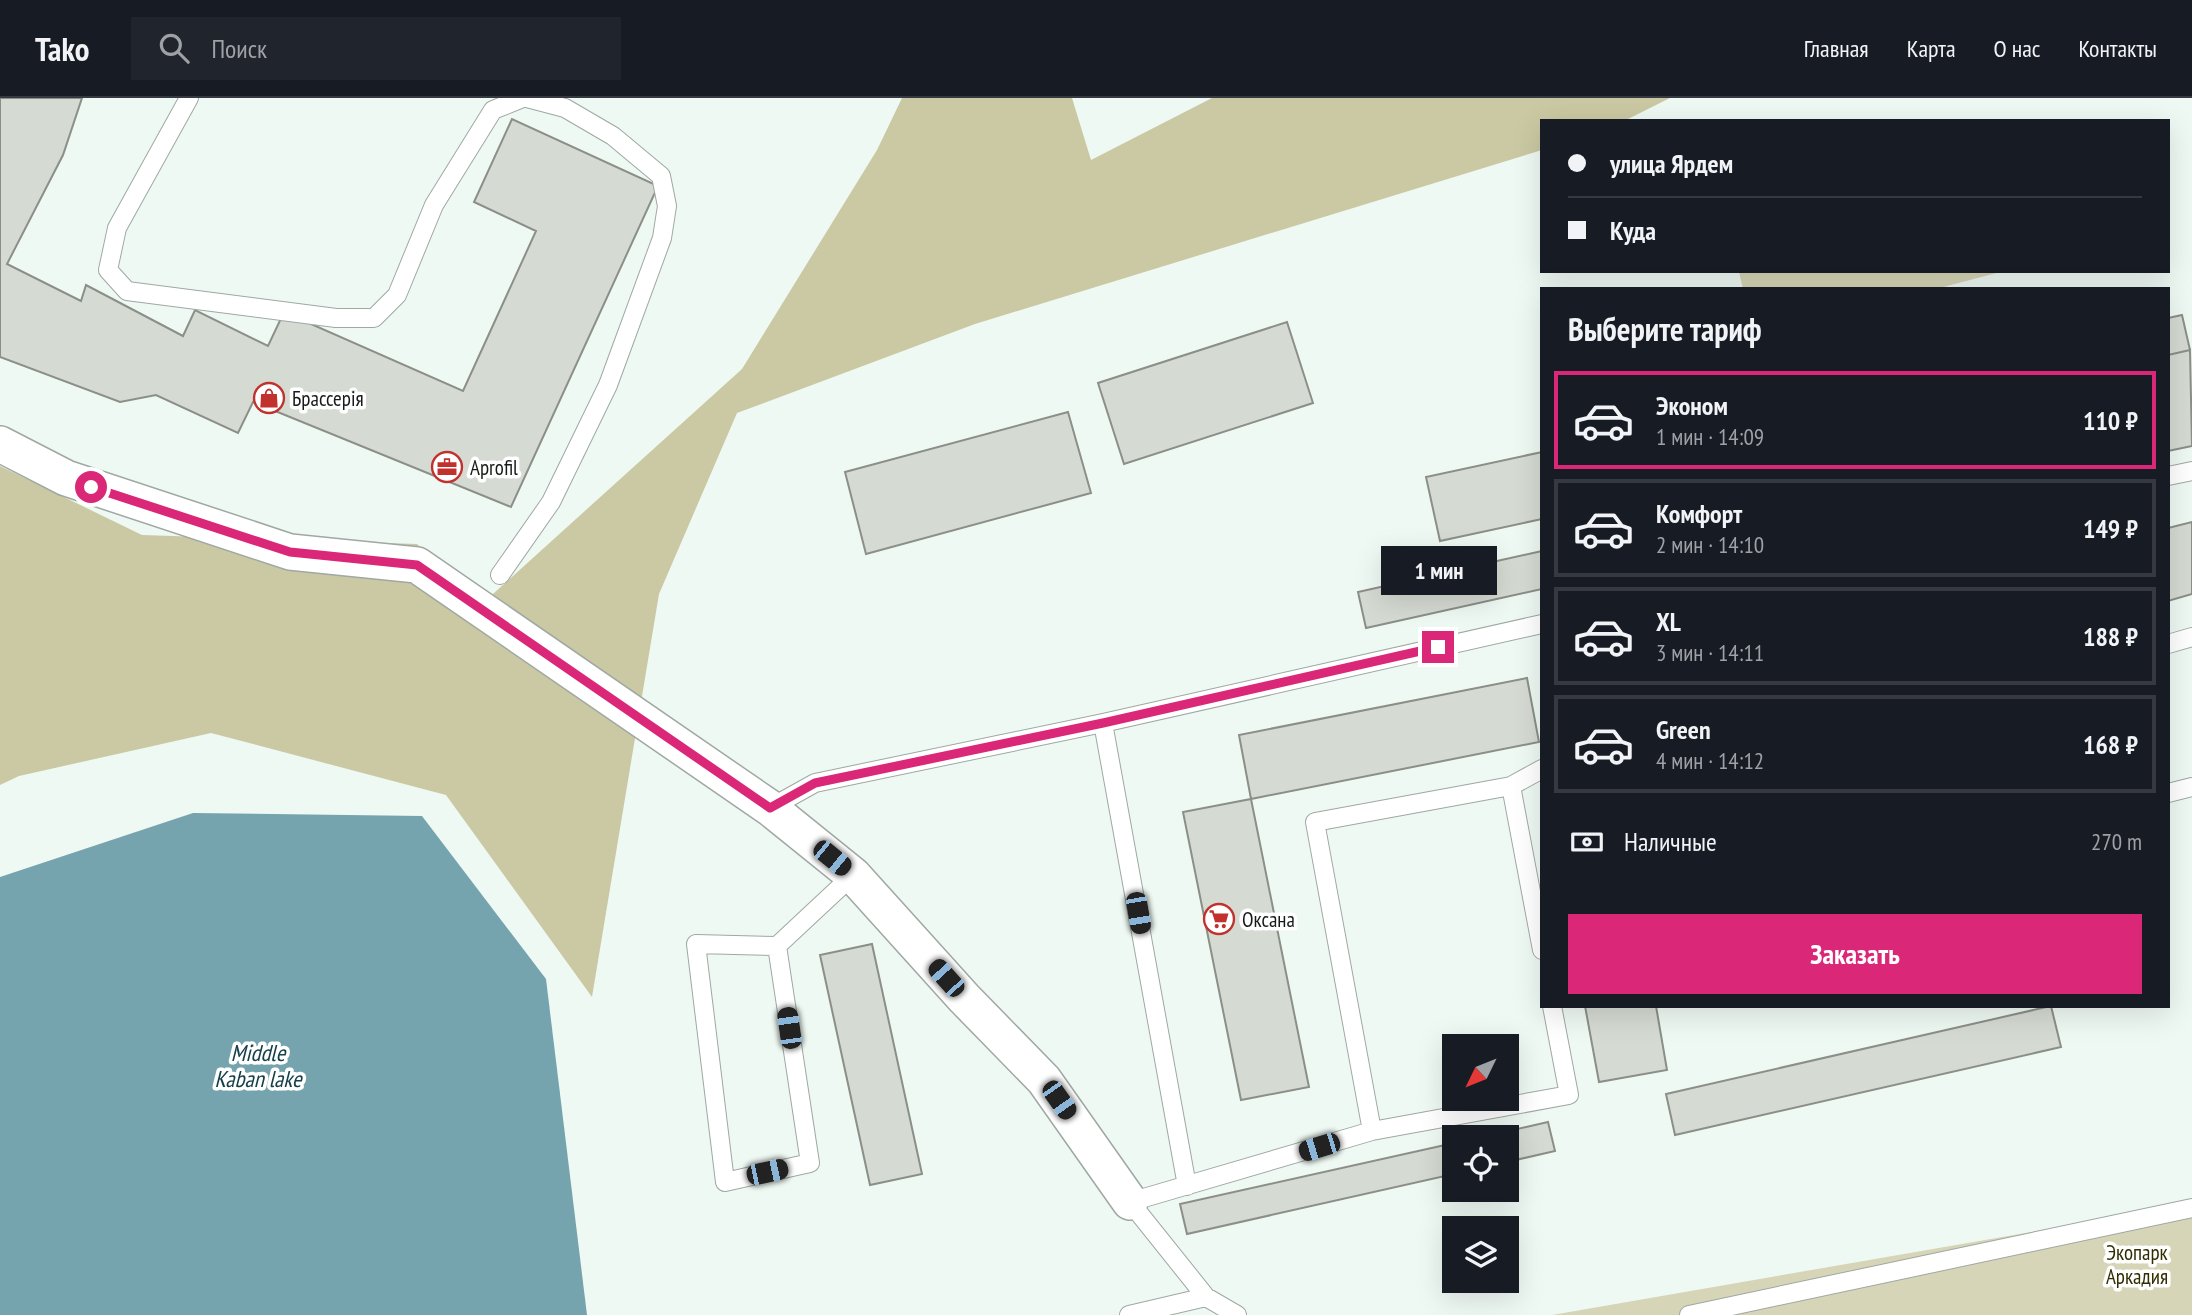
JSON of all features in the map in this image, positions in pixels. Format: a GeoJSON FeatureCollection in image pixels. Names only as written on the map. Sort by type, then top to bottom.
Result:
{"type":"FeatureCollection","features":[{"type":"Feature","properties":{"kind":"street"},"geometry":{"type":"LineString","coordinates":[[0,444],[66,478],[290,552],[417,565],[770,808],[853,875],[964,998],[1044,1080],[1130,1202]]}},
{"type":"Feature","properties":{"kind":"lane"},"geometry":{"type":"LineString","coordinates":[[189,98],[117,228],[108,270],[127,291],[336,318],[374,318],[397,295],[434,205],[493,110],[525,98],[565,108],[613,135],[661,176],[667,206],[662,238],[608,385],[551,502],[500,575]]}},
{"type":"Feature","properties":{"kind":"lane"},"geometry":{"type":"LineString","coordinates":[[2170,476],[2192,471]]}},
{"type":"Feature","properties":{"kind":"lane"},"geometry":{"type":"LineString","coordinates":[[770,808],[815,783],[1103,723],[1540,624]]}},
{"type":"Feature","properties":{"kind":"lane"},"geometry":{"type":"LineString","coordinates":[[2170,643],[2192,637]]}},
{"type":"Feature","properties":{"kind":"lane"},"geometry":{"type":"LineString","coordinates":[[1103,723],[1187,1186]]}},
{"type":"Feature","properties":{"kind":"lane"},"geometry":{"type":"LineString","coordinates":[[1372,1131],[1315,822],[1511,786],[1540,770]]}},
{"type":"Feature","properties":{"kind":"lane"},"geometry":{"type":"LineString","coordinates":[[1511,786],[1540,939]]}},
{"type":"Feature","properties":{"kind":"lane"},"geometry":{"type":"LineString","coordinates":[[2170,792],[2192,787]]}},
{"type":"Feature","properties":{"kind":"lane"},"geometry":{"type":"LineString","coordinates":[[777,946],[810,1163],[725,1182],[695,944],[777,946],[853,875]]}},
{"type":"Feature","properties":{"kind":"lane"},"geometry":{"type":"LineString","coordinates":[[1207,1306],[1130,1202],[1372,1131],[1569,1095],[1552,1008]]}},
{"type":"Feature","properties":{"kind":"lane"},"geometry":{"type":"LineString","coordinates":[[1689,1315],[2192,1208]]}},
{"type":"Feature","properties":{"kind":"lane"},"geometry":{"type":"LineString","coordinates":[[1129,1315],[1207,1306],[1237,1315]]}},
{"type":"Feature","properties":{"kind":"green space"},"geometry":{"type":"Polygon","coordinates":[[[902,98],[1072,98],[1091,160],[1212,98],[1670,98],[1628,119],[1540,119],[1540,151],[975,324],[737,413],[659,594],[592,997],[446,795],[211,733],[19,776],[0,785],[0,466],[142,535],[417,544],[483,603],[742,369],[877,150],[902,98]]]}},
{"type":"Feature","properties":{"kind":"green space"},"geometry":{"type":"Polygon","coordinates":[[[1739,273],[1996,273],[1944,287],[1743,287],[1739,273]]]}},
{"type":"Feature","properties":{"kind":"green space","name":"Экопарк Аркадия"},"geometry":{"type":"Polygon","coordinates":[[[2192,1204],[2192,1315],[1552,1315],[2192,1204]]]}},
{"type":"Feature","properties":{"kind":"water","name":"Middle Kaban lake"},"geometry":{"type":"Polygon","coordinates":[[[193,813],[422,816],[546,979],[587,1315],[0,1315],[0,877],[193,813]]]}},
{"type":"Feature","properties":{"kind":"building"},"geometry":{"type":"Polygon","coordinates":[[[0,98],[82,98],[63,155],[7,264],[81,301],[86,285],[183,336],[195,310],[268,346],[284,312],[463,391],[536,231],[474,202],[512,119],[658,186],[511,507],[253,402],[238,433],[156,395],[120,402],[0,357],[0,98]]]}},
{"type":"Feature","properties":{"kind":"building"},"geometry":{"type":"Polygon","coordinates":[[[2182,315],[2190,350],[2170,355],[2170,318],[2182,315]]]}},
{"type":"Feature","properties":{"kind":"building"},"geometry":{"type":"Polygon","coordinates":[[[1287,322],[1313,403],[1124,464],[1098,383],[1287,322]]]}},
{"type":"Feature","properties":{"kind":"building"},"geometry":{"type":"Polygon","coordinates":[[[2190,350],[2192,446],[2170,451],[2170,355],[2190,350]]]}},
{"type":"Feature","properties":{"kind":"building"},"geometry":{"type":"Polygon","coordinates":[[[1068,412],[1091,493],[866,554],[845,472],[1068,412]]]}},
{"type":"Feature","properties":{"kind":"building"},"geometry":{"type":"Polygon","coordinates":[[[1540,452],[1540,519],[1440,541],[1426,477],[1540,452]]]}},
{"type":"Feature","properties":{"kind":"building"},"geometry":{"type":"Polygon","coordinates":[[[2192,522],[2192,594],[2170,600],[2170,528],[2192,522]]]}},
{"type":"Feature","properties":{"kind":"building"},"geometry":{"type":"Polygon","coordinates":[[[1540,551],[1540,589],[1366,628],[1358,592],[1540,551]]]}},
{"type":"Feature","properties":{"kind":"building"},"geometry":{"type":"Polygon","coordinates":[[[1527,678],[1539,742],[1251,799],[1239,735],[1527,678]]]}},
{"type":"Feature","properties":{"kind":"building"},"geometry":{"type":"Polygon","coordinates":[[[1251,799],[1309,1087],[1241,1100],[1183,812],[1251,799]]]}},
{"type":"Feature","properties":{"kind":"building"},"geometry":{"type":"Polygon","coordinates":[[[872,944],[922,1174],[870,1185],[820,955],[872,944]]]}},
{"type":"Feature","properties":{"kind":"building"},"geometry":{"type":"Polygon","coordinates":[[[1585,1008],[1656,1008],[1667,1070],[1599,1082],[1585,1008]]]}},
{"type":"Feature","properties":{"kind":"building"},"geometry":{"type":"Polygon","coordinates":[[[2042,1008],[2051,1008],[2061,1047],[1675,1135],[1666,1094],[2042,1008]]]}},
{"type":"Feature","properties":{"kind":"building"},"geometry":{"type":"Polygon","coordinates":[[[1548,1122],[1555,1151],[1519,1159],[1519,1129],[1548,1122]]]}},
{"type":"Feature","properties":{"kind":"building"},"geometry":{"type":"Polygon","coordinates":[[[1442,1146],[1442,1177],[1187,1234],[1180,1204],[1442,1146]]]}},
{"type":"Feature","properties":{"kind":"place","name":"Брассерiя"},"geometry":{"type":"Point","coordinates":[269,398]}},
{"type":"Feature","properties":{"kind":"place","name":"Aprofil"},"geometry":{"type":"Point","coordinates":[447,467]}},
{"type":"Feature","properties":{"kind":"place","name":"Оксана"},"geometry":{"type":"Point","coordinates":[1219,919]}},
{"type":"Feature","properties":{"kind":"route"},"geometry":{"type":"LineString","coordinates":[[91,487],[290,552],[417,565],[770,808],[815,783],[1103,723],[1438,647]]}}]}
